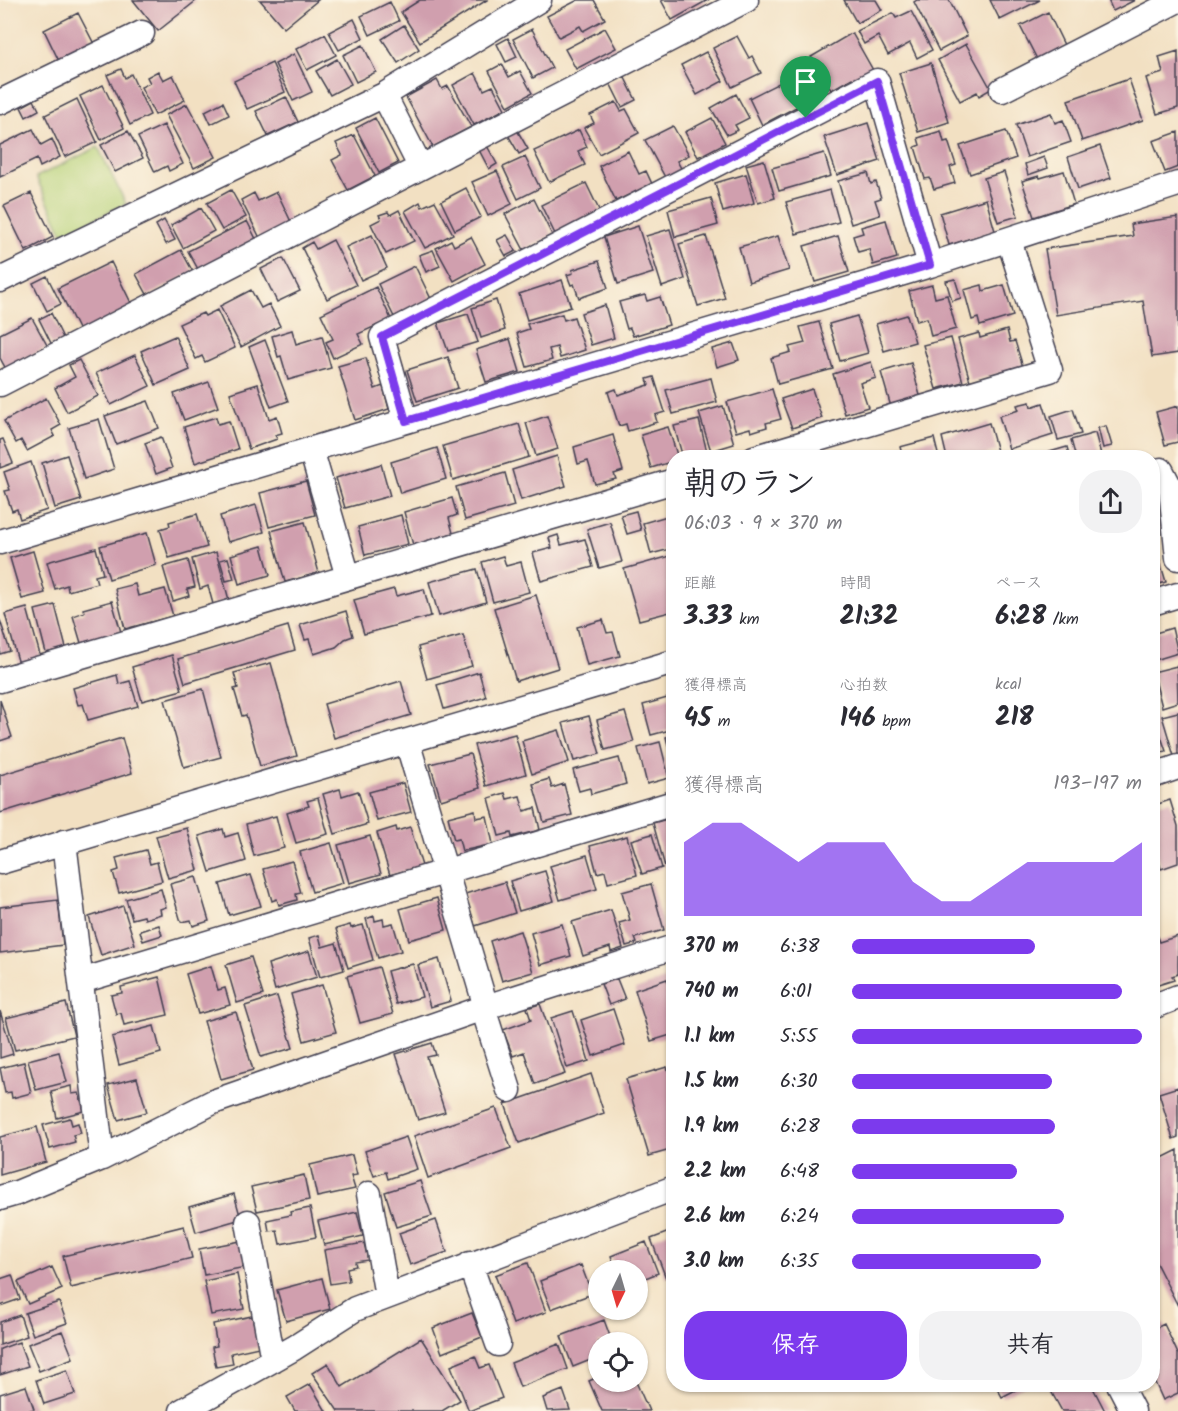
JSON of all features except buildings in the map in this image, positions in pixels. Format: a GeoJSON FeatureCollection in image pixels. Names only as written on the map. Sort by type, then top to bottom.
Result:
{"type":"FeatureCollection","features":[{"type":"Feature","properties":{"kind":"street"},"geometry":{"type":"LineString","coordinates":[[0,280],[384,95],[539,0]]}},
{"type":"Feature","properties":{"kind":"street"},"geometry":{"type":"LineString","coordinates":[[0,384],[746,0]]}},
{"type":"Feature","properties":{"kind":"street"},"geometry":{"type":"LineString","coordinates":[[1002,90],[1178,0]]}},
{"type":"Feature","properties":{"kind":"street"},"geometry":{"type":"LineString","coordinates":[[0,102],[142,33]]}},
{"type":"Feature","properties":{"kind":"street"},"geometry":{"type":"LineString","coordinates":[[406,421],[382,337],[877,81],[930,265]]}},
{"type":"Feature","properties":{"kind":"street"},"geometry":{"type":"LineString","coordinates":[[384,95],[420,166]]}},
{"type":"Feature","properties":{"kind":"street"},"geometry":{"type":"LineString","coordinates":[[0,542],[930,265],[1178,184]]}},
{"type":"Feature","properties":{"kind":"street"},"geometry":{"type":"LineString","coordinates":[[781,450],[1050,370],[1009,240]]}},
{"type":"Feature","properties":{"kind":"street"},"geometry":{"type":"LineString","coordinates":[[311,449],[348,577]]}},
{"type":"Feature","properties":{"kind":"street"},"geometry":{"type":"LineString","coordinates":[[1164,468],[1171,489],[1178,558]]}},
{"type":"Feature","properties":{"kind":"street"},"geometry":{"type":"LineString","coordinates":[[0,680],[666,483]]}},
{"type":"Feature","properties":{"kind":"street"},"geometry":{"type":"LineString","coordinates":[[1160,601],[1178,596]]}},
{"type":"Feature","properties":{"kind":"street"},"geometry":{"type":"LineString","coordinates":[[0,862],[666,664]]}},
{"type":"Feature","properties":{"kind":"street"},"geometry":{"type":"LineString","coordinates":[[407,741],[509,1090]]}},
{"type":"Feature","properties":{"kind":"street"},"geometry":{"type":"LineString","coordinates":[[1160,773],[1178,767]]}},
{"type":"Feature","properties":{"kind":"street"},"geometry":{"type":"LineString","coordinates":[[81,981],[666,804]]}},
{"type":"Feature","properties":{"kind":"street"},"geometry":{"type":"LineString","coordinates":[[64,842],[102,1158]]}},
{"type":"Feature","properties":{"kind":"street"},"geometry":{"type":"LineString","coordinates":[[0,1198],[102,1158],[213,1102],[484,1008],[666,950]]}},
{"type":"Feature","properties":{"kind":"street"},"geometry":{"type":"LineString","coordinates":[[1160,1004],[1178,997]]}},
{"type":"Feature","properties":{"kind":"street"},"geometry":{"type":"LineString","coordinates":[[182,1411],[273,1360],[355,1309],[666,1191]]}},
{"type":"Feature","properties":{"kind":"street"},"geometry":{"type":"LineString","coordinates":[[369,1194],[387,1296]]}},
{"type":"Feature","properties":{"kind":"street"},"geometry":{"type":"LineString","coordinates":[[248,1221],[273,1360]]}},
{"type":"Feature","properties":{"kind":"street"},"geometry":{"type":"LineString","coordinates":[[470,1264],[498,1344]]}},
{"type":"Feature","properties":{"kind":"street"},"geometry":{"type":"LineString","coordinates":[[1123,1392],[1133,1411]]}},
{"type":"Feature","properties":{"kind":"green space"},"geometry":{"type":"Polygon","coordinates":[[[98,147],[126,204],[63,234],[36,177],[98,147]]]}},
{"type":"Feature","properties":{"kind":"route"},"geometry":{"type":"LineString","coordinates":[[877,81],[930,265],[406,421],[382,337],[806,118],[877,81]]}}]}
